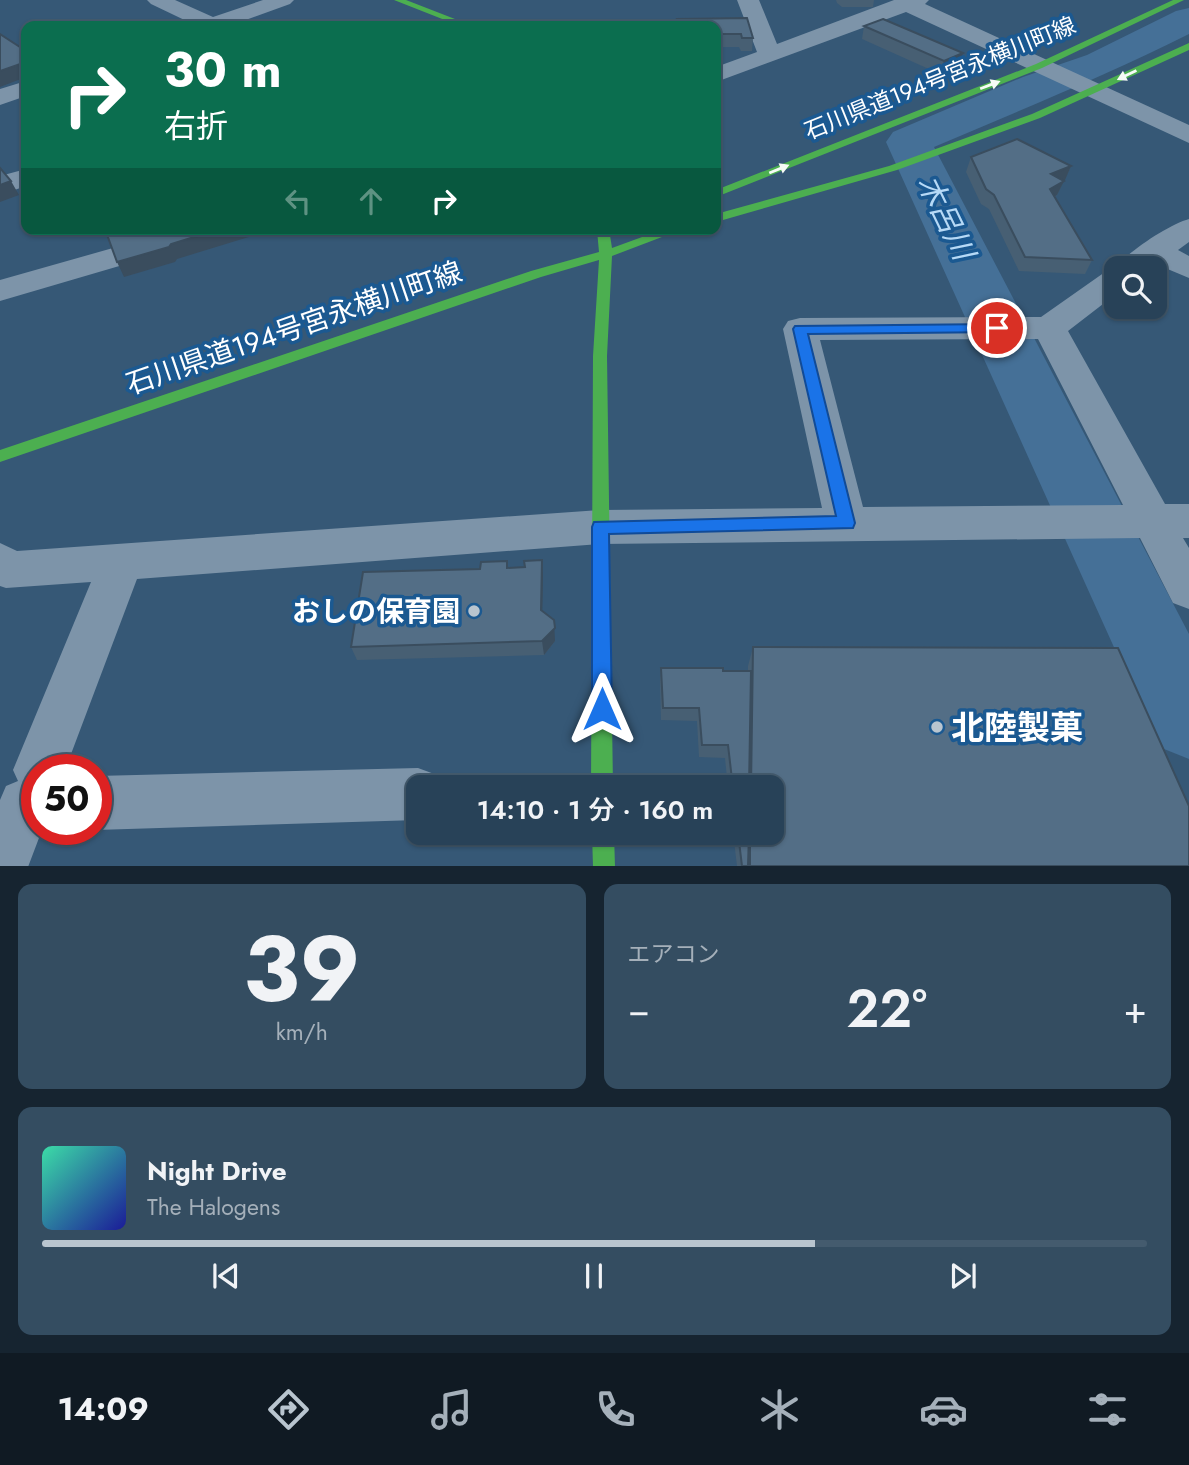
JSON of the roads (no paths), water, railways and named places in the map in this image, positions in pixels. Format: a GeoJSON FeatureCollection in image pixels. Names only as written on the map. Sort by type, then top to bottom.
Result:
{"type":"FeatureCollection","features":[{"type":"Feature","properties":{"kind":"main road"},"geometry":{"type":"LineString","coordinates":[[398,0],[455,21]]}},
{"type":"Feature","properties":{"kind":"main road","name":"石川県道194号宮永横川町線"},"geometry":{"type":"LineString","coordinates":[[721,192],[1043,68],[1180,0]]}},
{"type":"Feature","properties":{"kind":"main road"},"geometry":{"type":"LineString","coordinates":[[721,217],[894,168],[1036,117],[1086,88],[1189,46]]}},
{"type":"Feature","properties":{"kind":"main road"},"geometry":{"type":"LineString","coordinates":[[603,775],[600,356],[606,254],[604,235]]}},
{"type":"Feature","properties":{"kind":"main road","name":"石川県道194号宮永横川町線"},"geometry":{"type":"LineString","coordinates":[[606,254],[625,235]]}},
{"type":"Feature","properties":{"kind":"main road","name":"石川県道194号宮永横川町線"},"geometry":{"type":"LineString","coordinates":[[0,456],[536,274],[660,235]]}},
{"type":"Feature","properties":{"kind":"main road"},"geometry":{"type":"LineString","coordinates":[[603,845],[604,866]]}},
{"type":"Feature","properties":{"kind":"street"},"geometry":{"type":"LineString","coordinates":[[158,0],[202,21]]}},
{"type":"Feature","properties":{"kind":"street"},"geometry":{"type":"LineString","coordinates":[[226,21],[283,0]]}},
{"type":"Feature","properties":{"kind":"street"},"geometry":{"type":"LineString","coordinates":[[748,0],[770,55]]}},
{"type":"Feature","properties":{"kind":"street"},"geometry":{"type":"LineString","coordinates":[[721,73],[910,1],[1043,68],[1189,135]]}},
{"type":"Feature","properties":{"kind":"street"},"geometry":{"type":"LineString","coordinates":[[0,97],[21,90]]}},
{"type":"Feature","properties":{"kind":"street"},"geometry":{"type":"LineString","coordinates":[[0,186],[21,179]]}},
{"type":"Feature","properties":{"kind":"street"},"geometry":{"type":"LineString","coordinates":[[1149,256],[1189,228]]}},
{"type":"Feature","properties":{"kind":"street"},"geometry":{"type":"LineString","coordinates":[[0,291],[193,235]]}},
{"type":"Feature","properties":{"kind":"street"},"geometry":{"type":"LineString","coordinates":[[1167,264],[1189,268]]}},
{"type":"Feature","properties":{"kind":"street"},"geometry":{"type":"LineString","coordinates":[[846,523],[800,329],[1042,328],[1104,287]]}},
{"type":"Feature","properties":{"kind":"street"},"geometry":{"type":"LineString","coordinates":[[1042,328],[1160,521],[1189,590]]}},
{"type":"Feature","properties":{"kind":"street"},"geometry":{"type":"LineString","coordinates":[[0,561],[6,570],[600,527],[1160,521]]}},
{"type":"Feature","properties":{"kind":"street"},"geometry":{"type":"LineString","coordinates":[[48,754],[122,561]]}},
{"type":"Feature","properties":{"kind":"street"},"geometry":{"type":"LineString","coordinates":[[112,803],[406,794]]}},
{"type":"Feature","properties":{"kind":"street"},"geometry":{"type":"LineString","coordinates":[[0,866],[21,818]]}},
{"type":"Feature","properties":{"kind":"waterway","name":"木呂川"},"geometry":{"type":"LineString","coordinates":[[1189,19],[1101,63],[1038,86],[909,142],[1189,719]]}},
{"type":"Feature","properties":{"kind":"place","name":"おしの保育園"},"geometry":{"type":"Point","coordinates":[474,611]}},
{"type":"Feature","properties":{"kind":"place","name":"北陸製菓"},"geometry":{"type":"Point","coordinates":[937,727]}}]}
